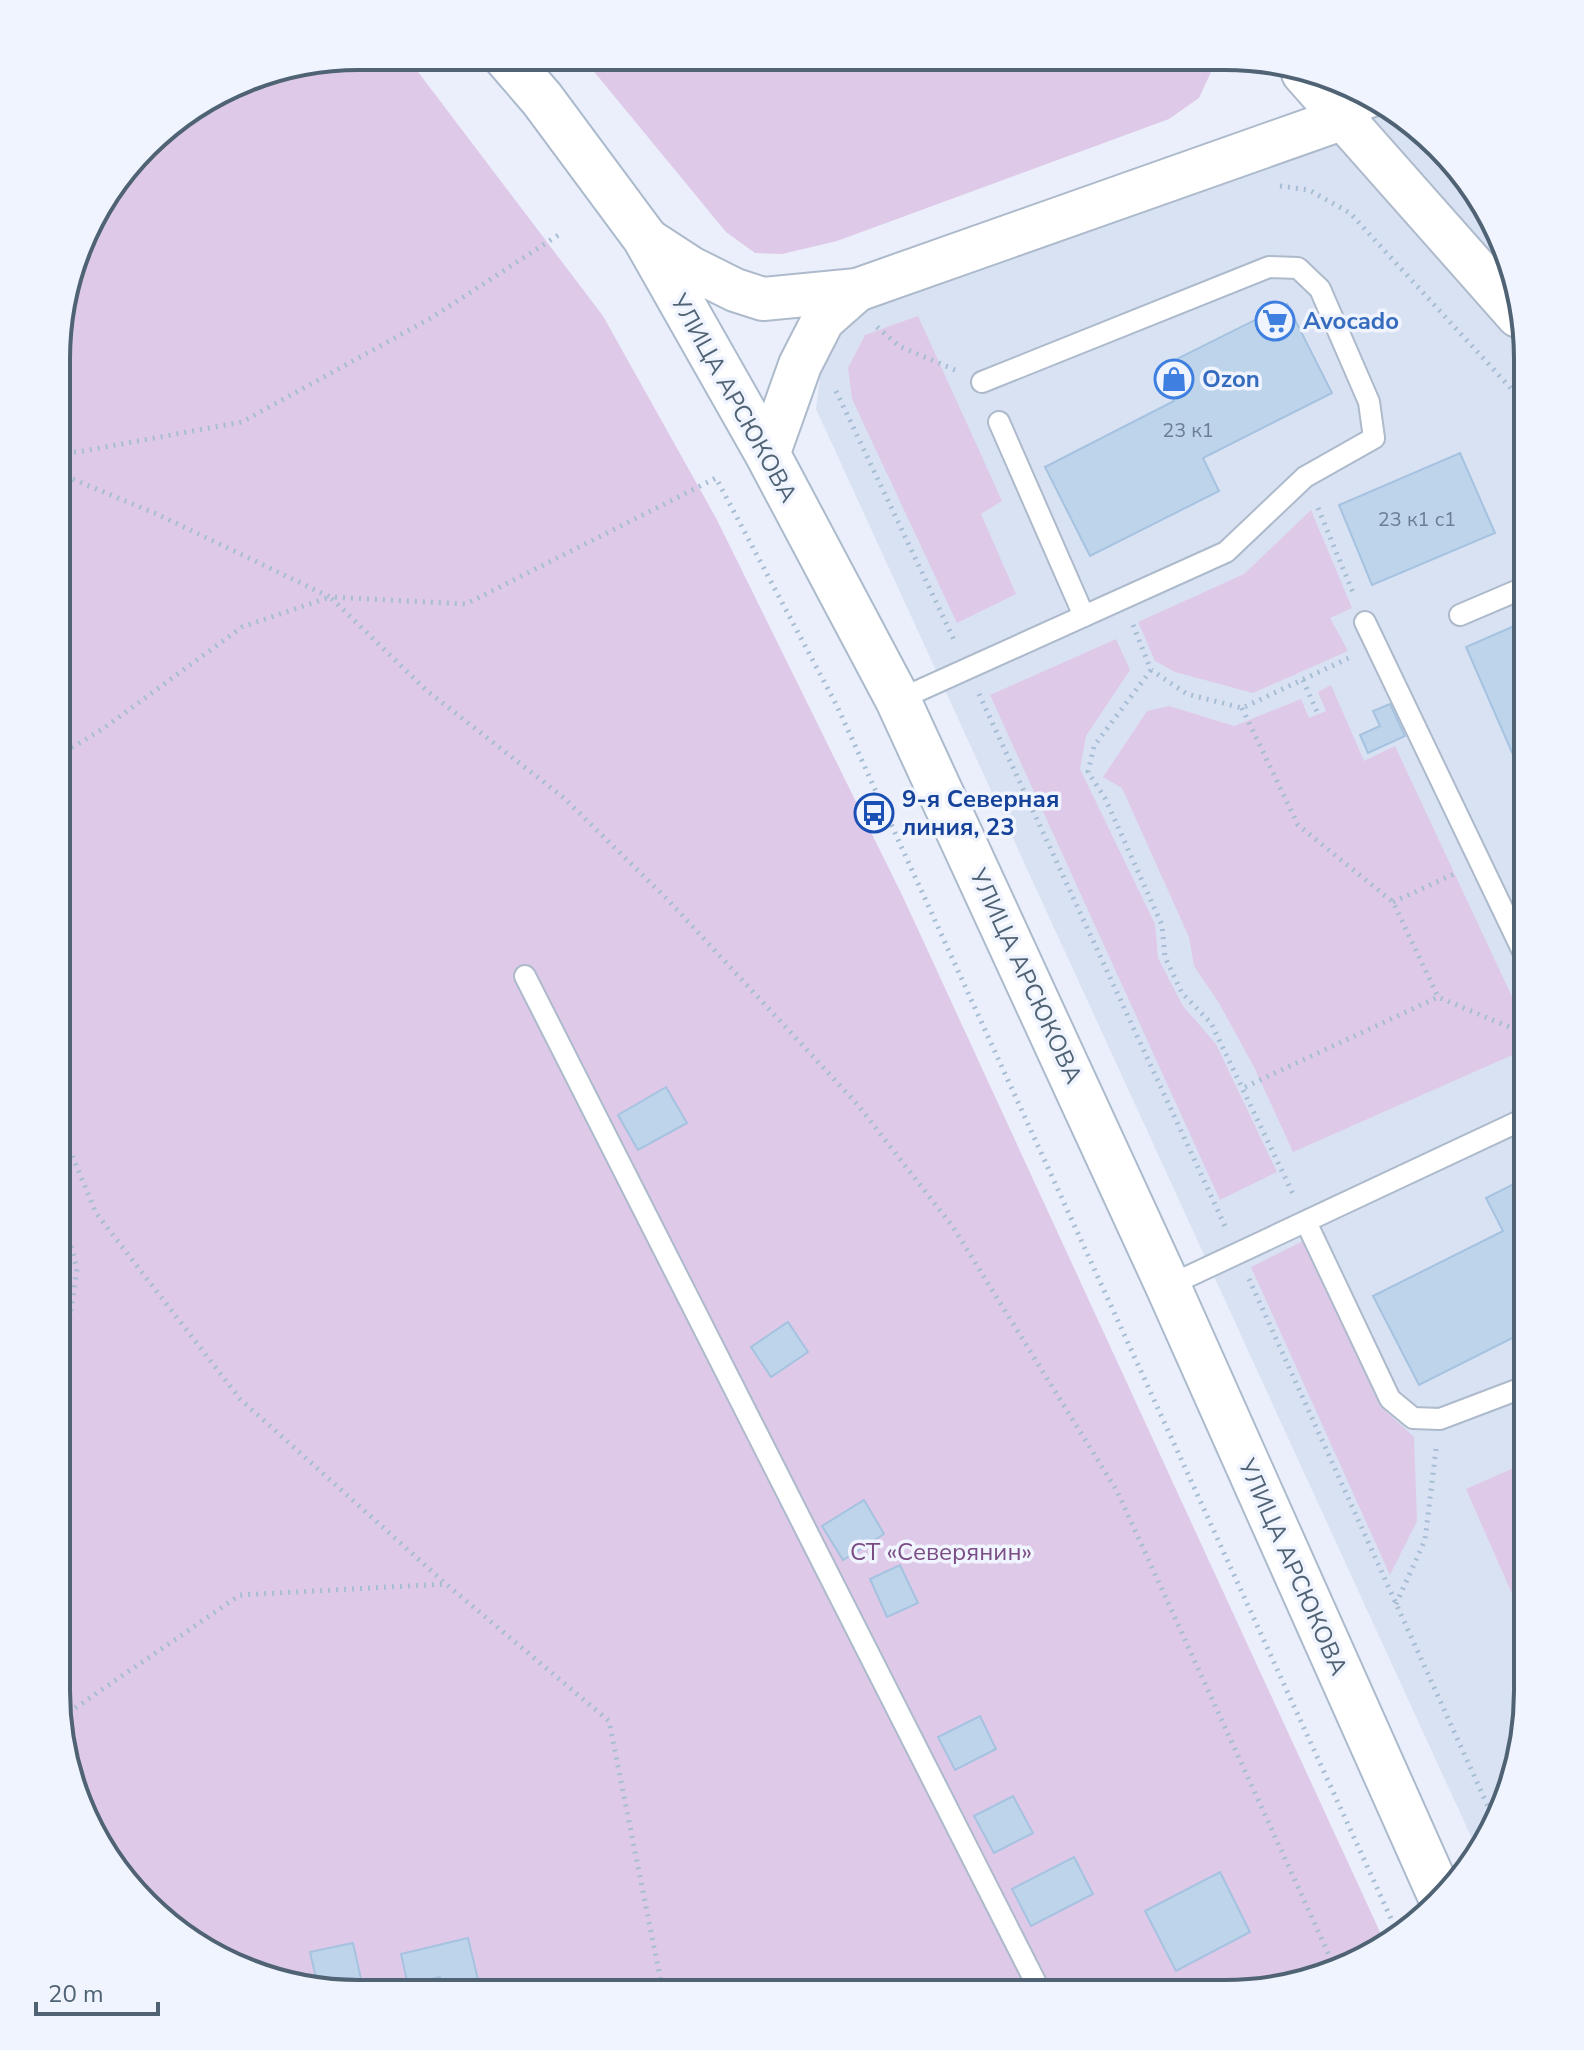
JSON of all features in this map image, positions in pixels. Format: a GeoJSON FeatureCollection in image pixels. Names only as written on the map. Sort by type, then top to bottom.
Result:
{"type":"FeatureCollection","features":[{"type":"Feature","properties":{"kind":"street","name":"УЛИЦА АРСЮКОВА"},"geometry":{"type":"LineString","coordinates":[[517,70],[645,238],[768,455],[898,700],[1168,1286],[1436,1888]]}},
{"type":"Feature","properties":{"kind":"street"},"geometry":{"type":"LineString","coordinates":[[530,70],[542,99]]}},
{"type":"Feature","properties":{"kind":"street"},"geometry":{"type":"LineString","coordinates":[[1311,83],[1509,306]]}},
{"type":"Feature","properties":{"kind":"street"},"geometry":{"type":"LineString","coordinates":[[768,455],[800,365],[823,320],[872,304],[1341,119]]}},
{"type":"Feature","properties":{"kind":"street"},"geometry":{"type":"LineString","coordinates":[[645,238],[691,268],[735,290],[763,299],[872,304]]}},
{"type":"Feature","properties":{"kind":"lane"},"geometry":{"type":"LineString","coordinates":[[1341,119],[1368,108]]}},
{"type":"Feature","properties":{"kind":"lane"},"geometry":{"type":"LineString","coordinates":[[898,700],[966,666],[1226,552],[1305,477],[1374,438],[1369,402],[1320,289],[1298,268],[1269,267],[982,382]]}},
{"type":"Feature","properties":{"kind":"lane"},"geometry":{"type":"LineString","coordinates":[[999,422],[1084,616]]}},
{"type":"Feature","properties":{"kind":"lane"},"geometry":{"type":"LineString","coordinates":[[1460,615],[1514,592]]}},
{"type":"Feature","properties":{"kind":"lane"},"geometry":{"type":"LineString","coordinates":[[1365,622],[1514,933]]}},
{"type":"Feature","properties":{"kind":"lane"},"geometry":{"type":"LineString","coordinates":[[525,976],[1034,1980]]}},
{"type":"Feature","properties":{"kind":"lane"},"geometry":{"type":"LineString","coordinates":[[1168,1286],[1514,1124]]}},
{"type":"Feature","properties":{"kind":"lane"},"geometry":{"type":"LineString","coordinates":[[1306,1222],[1390,1399],[1413,1418],[1440,1419],[1514,1391]]}},
{"type":"Feature","properties":{"kind":"path"},"geometry":{"type":"LineString","coordinates":[[1278,186],[1309,190],[1350,213],[1514,392]]}},
{"type":"Feature","properties":{"kind":"path"},"geometry":{"type":"LineString","coordinates":[[70,452],[242,422],[431,318],[563,232]]}},
{"type":"Feature","properties":{"kind":"path"},"geometry":{"type":"LineString","coordinates":[[872,304],[872,322],[899,346],[982,382]]}},
{"type":"Feature","properties":{"kind":"path"},"geometry":{"type":"LineString","coordinates":[[837,380],[835,392],[966,666],[1239,1255],[1489,1809]]}},
{"type":"Feature","properties":{"kind":"path"},"geometry":{"type":"LineString","coordinates":[[1305,477],[1365,622]]}},
{"type":"Feature","properties":{"kind":"path"},"geometry":{"type":"LineString","coordinates":[[70,478],[159,515],[330,597],[426,690],[564,798],[668,900],[857,1104],[953,1227],[1117,1491],[1331,1960]]}},
{"type":"Feature","properties":{"kind":"path"},"geometry":{"type":"LineString","coordinates":[[70,749],[104,728],[242,627],[330,597],[466,604],[716,478],[837,706],[1394,1925]]}},
{"type":"Feature","properties":{"kind":"path"},"geometry":{"type":"LineString","coordinates":[[1122,598],[1151,670],[1187,694],[1242,708],[1376,645]]}},
{"type":"Feature","properties":{"kind":"path"},"geometry":{"type":"LineString","coordinates":[[1151,670],[1094,746],[1088,772],[1105,798],[1162,925],[1165,957],[1182,993],[1211,1023],[1245,1087],[1306,1222]]}},
{"type":"Feature","properties":{"kind":"path"},"geometry":{"type":"LineString","coordinates":[[1303,680],[1318,714]]}},
{"type":"Feature","properties":{"kind":"path"},"geometry":{"type":"LineString","coordinates":[[1242,708],[1298,825],[1393,902],[1438,997],[1514,1029]]}},
{"type":"Feature","properties":{"kind":"path"},"geometry":{"type":"LineString","coordinates":[[1393,902],[1480,862]]}},
{"type":"Feature","properties":{"kind":"path"},"geometry":{"type":"LineString","coordinates":[[1245,1087],[1438,997]]}},
{"type":"Feature","properties":{"kind":"path"},"geometry":{"type":"LineString","coordinates":[[70,1150],[96,1213],[240,1399],[446,1584],[609,1721],[661,1980]]}},
{"type":"Feature","properties":{"kind":"path"},"geometry":{"type":"LineString","coordinates":[[70,1242],[77,1269],[70,1317]]}},
{"type":"Feature","properties":{"kind":"path"},"geometry":{"type":"LineString","coordinates":[[1396,1605],[1425,1540],[1440,1419]]}},
{"type":"Feature","properties":{"kind":"path"},"geometry":{"type":"LineString","coordinates":[[71,1711],[240,1595],[446,1584]]}},
{"type":"Feature","properties":{"kind":"shaded area"},"geometry":{"type":"Polygon","coordinates":[[[1379,115],[1416,142],[1442,168],[1475,214],[1492,248],[1512,321],[1514,359],[1514,1691],[1512,1729],[1499,1784],[1473,1840],[816,409],[823,353],[852,311],[1379,115]]]}},
{"type":"Feature","properties":{"kind":"green space","name":"СТ «Северянин»"},"geometry":{"type":"Polygon","coordinates":[[[417,70],[603,316],[716,518],[903,897],[1381,1934],[1318,1965],[1263,1978],[1225,1980],[359,1980],[321,1978],[266,1965],[198,1931],[168,1908],[142,1882],[109,1836],[92,1802],[80,1766],[72,1729],[70,1691],[70,359],[72,321],[85,266],[109,214],[142,168],[168,142],[198,119],[266,85],[321,72],[417,70]]]}},
{"type":"Feature","properties":{"kind":"green space"},"geometry":{"type":"Polygon","coordinates":[[[593,70],[1212,70],[1199,98],[1169,119],[837,241],[782,254],[755,253],[726,232],[593,70]]]}},
{"type":"Feature","properties":{"kind":"green space"},"geometry":{"type":"Polygon","coordinates":[[[918,316],[1002,501],[981,514],[1016,594],[957,623],[852,399],[848,368],[865,335],[918,316]]]}},
{"type":"Feature","properties":{"kind":"green space"},"geometry":{"type":"Polygon","coordinates":[[[1311,510],[1352,608],[1330,618],[1348,651],[1253,693],[1175,672],[1155,661],[1138,622],[1244,574],[1311,510]]]}},
{"type":"Feature","properties":{"kind":"green space"},"geometry":{"type":"Polygon","coordinates":[[[1116,639],[1130,670],[1086,736],[1080,769],[1155,924],[1158,958],[1183,1006],[1216,1044],[1277,1172],[1220,1200],[990,695],[1116,639]]]}},
{"type":"Feature","properties":{"kind":"green space"},"geometry":{"type":"Polygon","coordinates":[[[1331,685],[1364,761],[1395,746],[1514,1001],[1514,1054],[1293,1152],[1254,1067],[1219,1003],[1194,966],[1189,937],[1122,788],[1103,777],[1147,711],[1169,706],[1234,726],[1301,699],[1309,718],[1326,711],[1318,692],[1331,685]]]}},
{"type":"Feature","properties":{"kind":"green space"},"geometry":{"type":"Polygon","coordinates":[[[1303,1241],[1380,1406],[1414,1437],[1417,1521],[1390,1575],[1251,1267],[1303,1241]]]}},
{"type":"Feature","properties":{"kind":"green space"},"geometry":{"type":"Polygon","coordinates":[[[1514,1468],[1514,1598],[1466,1489],[1514,1468]]]}},
{"type":"Feature","properties":{"kind":"building"},"geometry":{"type":"Polygon","coordinates":[[[1287,304],[1332,393],[1203,458],[1219,491],[1090,556],[1045,467],[1174,401],[1157,369],[1287,304]]]}},
{"type":"Feature","properties":{"kind":"building"},"geometry":{"type":"Polygon","coordinates":[[[1460,453],[1495,533],[1372,585],[1339,505],[1460,453]]]}},
{"type":"Feature","properties":{"kind":"building"},"geometry":{"type":"Polygon","coordinates":[[[1514,626],[1514,757],[1466,647],[1514,626]]]}},
{"type":"Feature","properties":{"kind":"building"},"geometry":{"type":"Polygon","coordinates":[[[1390,704],[1405,736],[1368,753],[1360,735],[1380,726],[1373,711],[1390,704]]]}},
{"type":"Feature","properties":{"kind":"building"},"geometry":{"type":"Polygon","coordinates":[[[666,1087],[687,1123],[638,1150],[618,1115],[666,1087]]]}},
{"type":"Feature","properties":{"kind":"building"},"geometry":{"type":"Polygon","coordinates":[[[1514,1184],[1514,1337],[1419,1385],[1373,1296],[1503,1231],[1486,1198],[1514,1184]]]}},
{"type":"Feature","properties":{"kind":"building"},"geometry":{"type":"Polygon","coordinates":[[[788,1322],[808,1352],[771,1377],[751,1347],[788,1322]]]}},
{"type":"Feature","properties":{"kind":"building"},"geometry":{"type":"Polygon","coordinates":[[[864,1500],[884,1534],[843,1560],[822,1526],[864,1500]]]}},
{"type":"Feature","properties":{"kind":"building"},"geometry":{"type":"Polygon","coordinates":[[[900,1565],[918,1603],[887,1617],[870,1579],[900,1565]]]}},
{"type":"Feature","properties":{"kind":"building"},"geometry":{"type":"Polygon","coordinates":[[[980,1716],[996,1749],[955,1770],[938,1737],[980,1716]]]}},
{"type":"Feature","properties":{"kind":"building"},"geometry":{"type":"Polygon","coordinates":[[[1013,1796],[1033,1833],[994,1853],[974,1816],[1013,1796]]]}},
{"type":"Feature","properties":{"kind":"building"},"geometry":{"type":"Polygon","coordinates":[[[1074,1857],[1093,1894],[1031,1926],[1012,1889],[1074,1857]]]}},
{"type":"Feature","properties":{"kind":"building"},"geometry":{"type":"Polygon","coordinates":[[[1220,1872],[1250,1932],[1176,1971],[1145,1911],[1220,1872]]]}},
{"type":"Feature","properties":{"kind":"building"},"geometry":{"type":"Polygon","coordinates":[[[468,1938],[478,1980],[441,1980],[440,1977],[407,1980],[401,1954],[468,1938]]]}},
{"type":"Feature","properties":{"kind":"building"},"geometry":{"type":"Polygon","coordinates":[[[353,1943],[361,1980],[316,1977],[310,1952],[353,1943]]]}},
{"type":"Feature","properties":{"kind":"place","name":"Avocado"},"geometry":{"type":"Point","coordinates":[1275,321]}},
{"type":"Feature","properties":{"kind":"place","name":"Ozon"},"geometry":{"type":"Point","coordinates":[1174,379]}},
{"type":"Feature","properties":{"kind":"place","name":"9-я Северная линия, 23"},"geometry":{"type":"Point","coordinates":[874,813]}}]}
